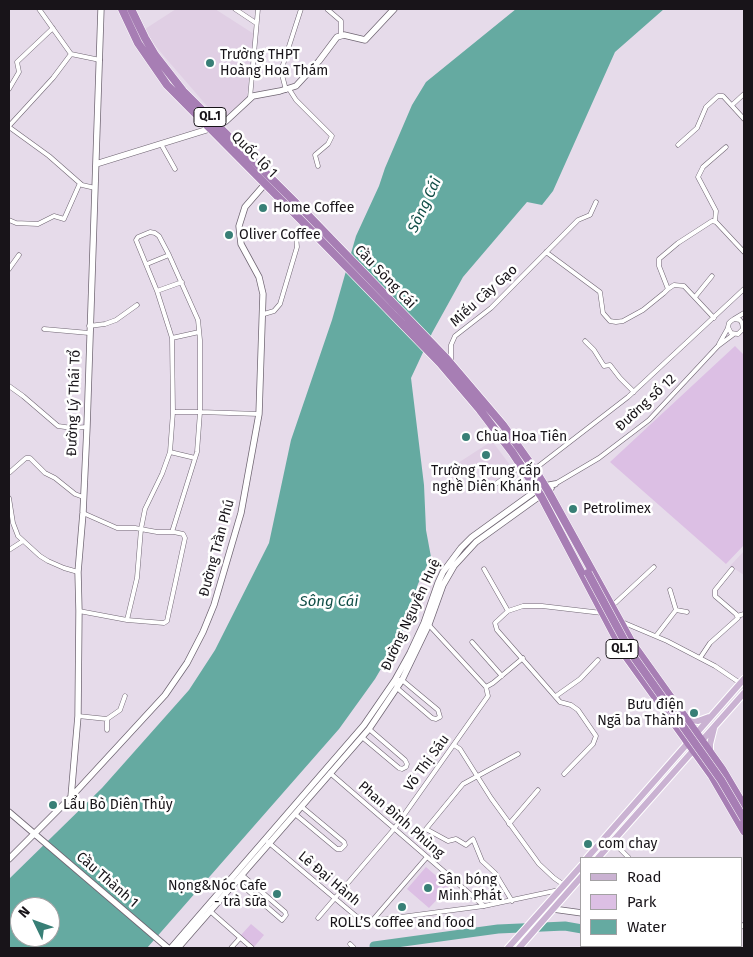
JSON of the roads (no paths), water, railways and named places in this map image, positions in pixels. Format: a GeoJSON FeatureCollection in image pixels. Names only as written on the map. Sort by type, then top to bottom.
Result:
{"type":"FeatureCollection","features":[{"type":"Feature","properties":{"kind":"highway","name":"Quốc lộ 1"},"geometry":{"type":"LineString","coordinates":[[122,9],[138,43],[158,73],[178,97],[302,221]]}},
{"type":"Feature","properties":{"kind":"highway","name":"Quốc lộ 1"},"geometry":{"type":"LineString","coordinates":[[131,9],[145,38],[164,68],[183,91],[306,213]]}},
{"type":"Feature","properties":{"kind":"highway","name":"Cầu Sông Cái"},"geometry":{"type":"LineString","coordinates":[[306,213],[445,361]]}},
{"type":"Feature","properties":{"kind":"highway","name":"Cầu Sông Cái"},"geometry":{"type":"LineString","coordinates":[[302,221],[445,361]]}},
{"type":"Feature","properties":{"kind":"highway","name":"QL.1"},"geometry":{"type":"LineString","coordinates":[[445,361],[527,475],[543,491]]}},
{"type":"Feature","properties":{"kind":"highway","name":"QL.1"},"geometry":{"type":"LineString","coordinates":[[445,361],[503,425],[535,470],[543,491],[631,653],[721,780],[744,819]]}},
{"type":"Feature","properties":{"kind":"highway","name":"QL.1"},"geometry":{"type":"LineString","coordinates":[[573,545],[645,662],[699,737],[744,806]]}},
{"type":"Feature","properties":{"kind":"highway","name":"QL.1"},"geometry":{"type":"LineString","coordinates":[[573,545],[602,614],[629,661],[724,796],[744,831]]}},
{"type":"Feature","properties":{"kind":"main road"},"geometry":{"type":"LineString","coordinates":[[588,857],[699,737],[713,715],[742,681]]}},
{"type":"Feature","properties":{"kind":"main road"},"geometry":{"type":"LineString","coordinates":[[699,737],[716,724],[744,693]]}},
{"type":"Feature","properties":{"kind":"main road"},"geometry":{"type":"LineString","coordinates":[[686,719],[698,721],[713,715]]}},
{"type":"Feature","properties":{"kind":"main road"},"geometry":{"type":"LineString","coordinates":[[710,753],[711,738],[716,724]]}},
{"type":"Feature","properties":{"kind":"main road"},"geometry":{"type":"LineString","coordinates":[[599,857],[690,747]]}},
{"type":"Feature","properties":{"kind":"main road"},"geometry":{"type":"LineString","coordinates":[[508,948],[580,866]]}},
{"type":"Feature","properties":{"kind":"main road"},"geometry":{"type":"LineString","coordinates":[[520,946],[580,878]]}},
{"type":"Feature","properties":{"kind":"street"},"geometry":{"type":"LineString","coordinates":[[39,9],[72,54],[100,60]]}},
{"type":"Feature","properties":{"kind":"street","name":"Đường Lý Thái Tổ"},"geometry":{"type":"LineString","coordinates":[[71,797],[78,716],[78,572],[87,427],[100,60],[100,9]]}},
{"type":"Feature","properties":{"kind":"street"},"geometry":{"type":"LineString","coordinates":[[235,9],[256,23]]}},
{"type":"Feature","properties":{"kind":"street"},"geometry":{"type":"LineString","coordinates":[[250,98],[258,9]]}},
{"type":"Feature","properties":{"kind":"street"},"geometry":{"type":"LineString","coordinates":[[301,9],[281,71],[287,89],[332,136],[323,150],[316,154],[318,166]]}},
{"type":"Feature","properties":{"kind":"street"},"geometry":{"type":"LineString","coordinates":[[326,9],[341,21],[341,35]]}},
{"type":"Feature","properties":{"kind":"street"},"geometry":{"type":"LineString","coordinates":[[96,164],[209,129],[235,114],[250,98],[296,86],[319,61],[337,37],[341,35],[365,40],[394,9]]}},
{"type":"Feature","properties":{"kind":"street"},"geometry":{"type":"LineString","coordinates":[[9,89],[19,72],[18,62],[53,28]]}},
{"type":"Feature","properties":{"kind":"street"},"geometry":{"type":"LineString","coordinates":[[72,54],[9,127],[49,156],[80,183],[95,188]]}},
{"type":"Feature","properties":{"kind":"street"},"geometry":{"type":"LineString","coordinates":[[732,106],[744,94]]}},
{"type":"Feature","properties":{"kind":"street"},"geometry":{"type":"LineString","coordinates":[[678,145],[697,128],[706,107],[720,95],[744,119]]}},
{"type":"Feature","properties":{"kind":"street"},"geometry":{"type":"LineString","coordinates":[[161,144],[175,169]]}},
{"type":"Feature","properties":{"kind":"street"},"geometry":{"type":"LineString","coordinates":[[714,221],[716,211],[698,177],[703,168],[726,147]]}},
{"type":"Feature","properties":{"kind":"street"},"geometry":{"type":"LineString","coordinates":[[9,220],[16,223],[38,224],[54,216],[64,219],[80,183]]}},
{"type":"Feature","properties":{"kind":"street","name":"Đường Trần Phú"},"geometry":{"type":"LineString","coordinates":[[9,859],[71,797],[165,695],[187,664],[203,632],[216,599],[242,510],[259,414],[264,298],[261,282],[243,248],[238,226],[245,207],[265,184]]}},
{"type":"Feature","properties":{"kind":"street","name":"Miếu Cây Gạo"},"geometry":{"type":"LineString","coordinates":[[445,361],[455,336],[491,308],[578,220],[590,215],[596,202]]}},
{"type":"Feature","properties":{"kind":"street"},"geometry":{"type":"LineString","coordinates":[[714,221],[744,252]]}},
{"type":"Feature","properties":{"kind":"street"},"geometry":{"type":"LineString","coordinates":[[668,288],[659,266],[659,259],[678,244],[714,221]]}},
{"type":"Feature","properties":{"kind":"street"},"geometry":{"type":"LineString","coordinates":[[127,620],[137,578],[141,528],[146,502],[162,474],[170,452],[173,412],[172,338],[157,291],[136,240],[150,232],[159,236],[169,255],[198,320],[199,332],[200,412],[198,448],[172,532]]}},
{"type":"Feature","properties":{"kind":"street"},"geometry":{"type":"LineString","coordinates":[[264,314],[274,310],[280,304],[297,247],[296,236]]}},
{"type":"Feature","properties":{"kind":"street"},"geometry":{"type":"LineString","coordinates":[[546,252],[600,292],[603,313],[606,318],[613,322],[623,320],[646,308],[668,288],[682,284],[714,318]]}},
{"type":"Feature","properties":{"kind":"street"},"geometry":{"type":"LineString","coordinates":[[9,269],[19,255]]}},
{"type":"Feature","properties":{"kind":"street"},"geometry":{"type":"LineString","coordinates":[[146,264],[169,255]]}},
{"type":"Feature","properties":{"kind":"street"},"geometry":{"type":"LineString","coordinates":[[695,297],[712,276]]}},
{"type":"Feature","properties":{"kind":"street"},"geometry":{"type":"LineString","coordinates":[[157,291],[182,282]]}},
{"type":"Feature","properties":{"kind":"street"},"geometry":{"type":"LineString","coordinates":[[527,475],[634,392],[744,289]]}},
{"type":"Feature","properties":{"kind":"street"},"geometry":{"type":"LineString","coordinates":[[44,329],[89,329],[116,320],[137,305]]}},
{"type":"Feature","properties":{"kind":"street"},"geometry":{"type":"LineString","coordinates":[[734,319],[740,320],[744,324],[742,334],[734,334],[728,327],[729,323],[734,319],[744,313]]}},
{"type":"Feature","properties":{"kind":"street","name":"Đường số 12"},"geometry":{"type":"LineString","coordinates":[[718,346],[728,327]]}},
{"type":"Feature","properties":{"kind":"street"},"geometry":{"type":"LineString","coordinates":[[172,338],[199,332]]}},
{"type":"Feature","properties":{"kind":"street","name":"Đường số 12"},"geometry":{"type":"LineString","coordinates":[[555,484],[599,458],[649,420],[718,346],[734,334]]}},
{"type":"Feature","properties":{"kind":"street"},"geometry":{"type":"LineString","coordinates":[[585,341],[594,350],[604,366],[610,365],[634,392]]}},
{"type":"Feature","properties":{"kind":"street"},"geometry":{"type":"LineString","coordinates":[[9,386],[24,396],[58,426],[72,428],[87,427]]}},
{"type":"Feature","properties":{"kind":"street"},"geometry":{"type":"LineString","coordinates":[[173,412],[259,414]]}},
{"type":"Feature","properties":{"kind":"street"},"geometry":{"type":"LineString","coordinates":[[170,452],[194,458]]}},
{"type":"Feature","properties":{"kind":"street"},"geometry":{"type":"LineString","coordinates":[[9,473],[26,458],[30,458],[45,473],[55,478],[75,494],[83,497]]}},
{"type":"Feature","properties":{"kind":"street"},"geometry":{"type":"LineString","coordinates":[[490,488],[522,466]]}},
{"type":"Feature","properties":{"kind":"street","name":"Đường Nguyễn Huệ"},"geometry":{"type":"LineString","coordinates":[[178,948],[208,910],[328,772],[369,729],[402,680],[426,624],[438,583],[446,567],[461,548],[472,537],[555,484]]}},
{"type":"Feature","properties":{"kind":"street"},"geometry":{"type":"LineString","coordinates":[[9,498],[16,532],[23,540],[48,561],[78,572]]}},
{"type":"Feature","properties":{"kind":"street"},"geometry":{"type":"LineString","coordinates":[[79,611],[127,620],[164,623],[167,621],[185,538],[183,534],[172,532],[141,528],[117,528],[83,513]]}},
{"type":"Feature","properties":{"kind":"street"},"geometry":{"type":"LineString","coordinates":[[9,550],[23,540]]}},
{"type":"Feature","properties":{"kind":"street"},"geometry":{"type":"LineString","coordinates":[[612,606],[654,567]]}},
{"type":"Feature","properties":{"kind":"street"},"geometry":{"type":"LineString","coordinates":[[484,569],[508,611]]}},
{"type":"Feature","properties":{"kind":"street"},"geometry":{"type":"LineString","coordinates":[[732,569],[715,590],[715,596],[737,616]]}},
{"type":"Feature","properties":{"kind":"street"},"geometry":{"type":"LineString","coordinates":[[670,590],[676,610]]}},
{"type":"Feature","properties":{"kind":"street"},"geometry":{"type":"LineString","coordinates":[[564,774],[593,744],[597,737],[578,710],[571,705],[561,702],[495,626],[496,622],[508,611],[523,606],[602,614]]}},
{"type":"Feature","properties":{"kind":"street"},"geometry":{"type":"LineString","coordinates":[[676,610],[687,612]]}},
{"type":"Feature","properties":{"kind":"street"},"geometry":{"type":"LineString","coordinates":[[656,636],[676,610]]}},
{"type":"Feature","properties":{"kind":"street"},"geometry":{"type":"LineString","coordinates":[[737,616],[744,614]]}},
{"type":"Feature","properties":{"kind":"street"},"geometry":{"type":"LineString","coordinates":[[700,658],[710,643],[730,627],[738,618],[737,616]]}},
{"type":"Feature","properties":{"kind":"street"},"geometry":{"type":"LineString","coordinates":[[620,622],[656,636],[742,681]]}},
{"type":"Feature","properties":{"kind":"street"},"geometry":{"type":"LineString","coordinates":[[426,624],[486,687],[523,658]]}},
{"type":"Feature","properties":{"kind":"street","name":"Đường Nguyễn Huệ"},"geometry":{"type":"LineString","coordinates":[[168,947],[242,875],[268,842],[302,807],[395,680],[426,624]]}},
{"type":"Feature","properties":{"kind":"street"},"geometry":{"type":"LineString","coordinates":[[472,642],[502,676]]}},
{"type":"Feature","properties":{"kind":"street"},"geometry":{"type":"LineString","coordinates":[[556,696],[580,679],[598,660]]}},
{"type":"Feature","properties":{"kind":"street"},"geometry":{"type":"LineString","coordinates":[[395,680],[402,680],[438,710],[440,717],[432,718],[397,688],[395,680]]}},
{"type":"Feature","properties":{"kind":"street","name":"Võ Thị Sáu"},"geometry":{"type":"LineString","coordinates":[[318,918],[394,828],[488,696],[486,687]]}},
{"type":"Feature","properties":{"kind":"street"},"geometry":{"type":"LineString","coordinates":[[78,716],[107,719],[120,710],[125,696]]}},
{"type":"Feature","properties":{"kind":"street"},"geometry":{"type":"LineString","coordinates":[[107,719],[107,730]]}},
{"type":"Feature","properties":{"kind":"street"},"geometry":{"type":"LineString","coordinates":[[362,737],[397,766],[402,769],[406,767],[406,760],[369,729]]}},
{"type":"Feature","properties":{"kind":"street"},"geometry":{"type":"LineString","coordinates":[[454,745],[460,749],[490,798],[540,864],[564,885]]}},
{"type":"Feature","properties":{"kind":"street"},"geometry":{"type":"LineString","coordinates":[[512,901],[495,873],[482,861],[473,839],[466,845],[456,839],[448,842],[426,829],[463,784],[518,754]]}},
{"type":"Feature","properties":{"kind":"street","name":"Phan Đình Phùng"},"geometry":{"type":"LineString","coordinates":[[328,772],[484,906]]}},
{"type":"Feature","properties":{"kind":"street"},"geometry":{"type":"LineString","coordinates":[[509,824],[538,790]]}},
{"type":"Feature","properties":{"kind":"street"},"geometry":{"type":"LineString","coordinates":[[295,814],[337,849],[341,849],[345,845],[344,842],[302,807]]}},
{"type":"Feature","properties":{"kind":"street","name":"Cầu Thành 1"},"geometry":{"type":"LineString","coordinates":[[9,812],[168,947]]}},
{"type":"Feature","properties":{"kind":"street"},"geometry":{"type":"LineString","coordinates":[[612,841],[628,857]]}},
{"type":"Feature","properties":{"kind":"street","name":"Lê Đại Hành"},"geometry":{"type":"LineString","coordinates":[[268,842],[361,921],[371,922]]}},
{"type":"Feature","properties":{"kind":"street"},"geometry":{"type":"LineString","coordinates":[[371,922],[427,858]]}},
{"type":"Feature","properties":{"kind":"street"},"geometry":{"type":"LineString","coordinates":[[236,881],[282,920],[286,915],[285,912],[242,875]]}},
{"type":"Feature","properties":{"kind":"street"},"geometry":{"type":"LineString","coordinates":[[371,922],[484,906],[559,890]]}},
{"type":"Feature","properties":{"kind":"street"},"geometry":{"type":"LineString","coordinates":[[208,910],[252,948]]}},
{"type":"Feature","properties":{"kind":"street"},"geometry":{"type":"LineString","coordinates":[[553,910],[580,914]]}},
{"type":"Feature","properties":{"kind":"street"},"geometry":{"type":"LineString","coordinates":[[231,948],[240,938]]}},
{"type":"Feature","properties":{"kind":"street"},"geometry":{"type":"LineString","coordinates":[[350,944],[354,948]]}},
{"type":"Feature","properties":{"kind":"water","name":"Sông Cái"},"geometry":{"type":"Polygon","coordinates":[[[516,9],[664,9],[615,52],[553,191],[542,205],[527,202],[463,277],[432,333],[411,378],[424,485],[426,530],[431,557],[418,584],[402,633],[375,679],[339,729],[147,948],[9,948],[9,879],[102,788],[189,690],[215,650],[269,543],[291,440],[332,320],[356,236],[412,105],[426,82],[516,9]]]}},
{"type":"Feature","properties":{"kind":"waterway"},"geometry":{"type":"LineString","coordinates":[[374,946],[498,929],[565,926],[580,929]]}},
{"type":"Feature","properties":{"kind":"place","name":"Trường THPT Hoàng Hoa Thám"},"geometry":{"type":"Point","coordinates":[210,63]}},
{"type":"Feature","properties":{"kind":"place","name":"Home Coffee"},"geometry":{"type":"Point","coordinates":[263,208]}},
{"type":"Feature","properties":{"kind":"place","name":"Oliver Coffee"},"geometry":{"type":"Point","coordinates":[229,235]}},
{"type":"Feature","properties":{"kind":"place","name":"Chùa Hoa Tiên"},"geometry":{"type":"Point","coordinates":[466,437]}},
{"type":"Feature","properties":{"kind":"place","name":"Trường Trung cấp nghề Diên Khánh"},"geometry":{"type":"Point","coordinates":[486,455]}},
{"type":"Feature","properties":{"kind":"place","name":"Petrolimex"},"geometry":{"type":"Point","coordinates":[573,509]}},
{"type":"Feature","properties":{"kind":"place","name":"Bưu điện Ngã ba Thành"},"geometry":{"type":"Point","coordinates":[694,713]}},
{"type":"Feature","properties":{"kind":"place","name":"Lẩu Bò Diên Thủy"},"geometry":{"type":"Point","coordinates":[53,805]}},
{"type":"Feature","properties":{"kind":"place","name":"com chay"},"geometry":{"type":"Point","coordinates":[588,844]}},
{"type":"Feature","properties":{"kind":"place","name":"Sân bóng Minh Phát"},"geometry":{"type":"Point","coordinates":[428,888]}},
{"type":"Feature","properties":{"kind":"place","name":"Nọng&Nóc Cafe - trà sữa"},"geometry":{"type":"Point","coordinates":[277,894]}},
{"type":"Feature","properties":{"kind":"place","name":"ROLL’S coffee and food"},"geometry":{"type":"Point","coordinates":[402,907]}}]}
